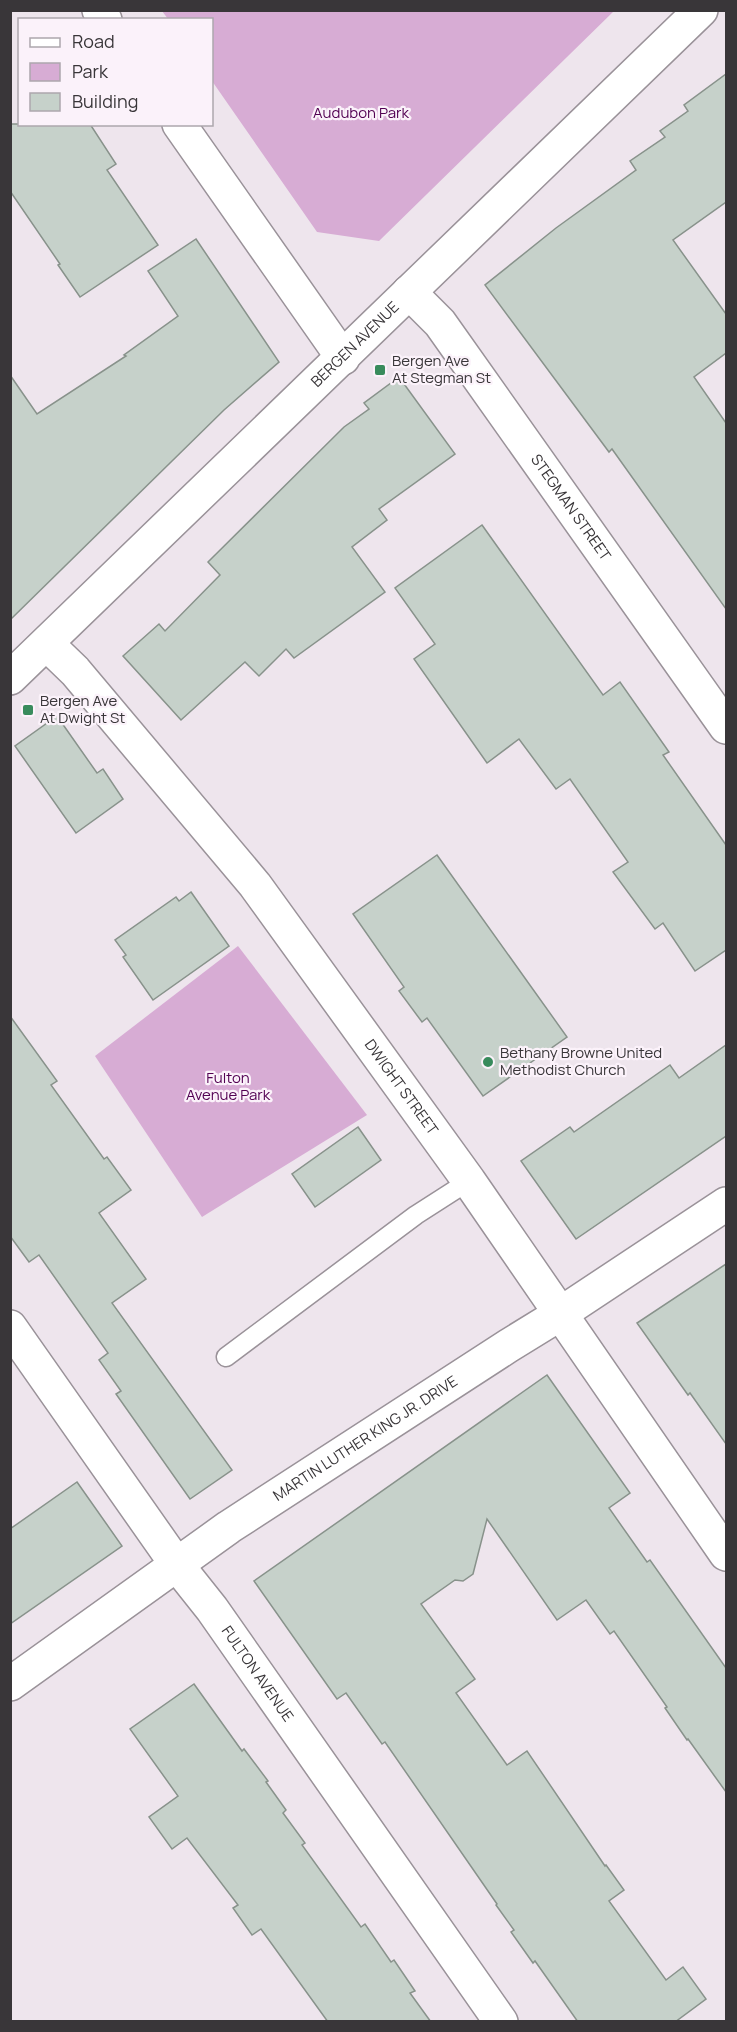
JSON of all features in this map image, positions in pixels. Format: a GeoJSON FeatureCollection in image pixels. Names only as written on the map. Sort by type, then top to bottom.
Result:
{"type":"FeatureCollection","features":[{"type":"Feature","properties":{"kind":"street","name":"BERGEN AVENUE"},"geometry":{"type":"LineString","coordinates":[[10,678],[701,10]]}},
{"type":"Feature","properties":{"kind":"street"},"geometry":{"type":"LineString","coordinates":[[180,126],[343,358]]}},
{"type":"Feature","properties":{"kind":"street","name":"STEGMAN STREET"},"geometry":{"type":"LineString","coordinates":[[410,292],[440,323],[726,727]]}},
{"type":"Feature","properties":{"kind":"street","name":"DWIGHT STREET"},"geometry":{"type":"LineString","coordinates":[[47,644],[75,671],[255,885],[469,1181],[726,1554]]}},
{"type":"Feature","properties":{"kind":"street","name":"MARTIN LUTHER KING JR. DRIVE"},"geometry":{"type":"LineString","coordinates":[[10,1684],[229,1527],[726,1204]]}},
{"type":"Feature","properties":{"kind":"street","name":"FULTON AVENUE"},"geometry":{"type":"LineString","coordinates":[[10,1327],[177,1565],[212,1609],[501,2022]]}},
{"type":"Feature","properties":{"kind":"lane"},"geometry":{"type":"LineString","coordinates":[[226,1357],[416,1215],[469,1181]]}},
{"type":"Feature","properties":{"kind":"green space","name":"Audubon Park"},"geometry":{"type":"Polygon","coordinates":[[[162,11],[614,11],[379,241],[317,232],[213,82],[213,18],[167,18],[162,11]]]}},
{"type":"Feature","properties":{"kind":"green space","name":"Fulton Avenue Park"},"geometry":{"type":"Polygon","coordinates":[[[238,946],[367,1115],[202,1217],[95,1056],[238,946]]]}},
{"type":"Feature","properties":{"kind":"building"},"geometry":{"type":"Polygon","coordinates":[[[726,74],[726,202],[673,240],[726,314],[726,353],[694,377],[726,423],[726,609],[612,449],[609,452],[485,285],[556,228],[636,170],[630,161],[665,137],[660,131],[688,111],[684,105],[726,74]]]}},
{"type":"Feature","properties":{"kind":"building"},"geometry":{"type":"Polygon","coordinates":[[[10,124],[18,124],[18,126],[91,126],[116,164],[107,170],[158,245],[80,297],[10,191],[10,124]]]}},
{"type":"Feature","properties":{"kind":"building"},"geometry":{"type":"Polygon","coordinates":[[[196,239],[279,362],[224,410],[10,620],[10,375],[37,414],[126,356],[124,355],[178,316],[148,271],[196,239]]]}},
{"type":"Feature","properties":{"kind":"building"},"geometry":{"type":"Polygon","coordinates":[[[399,377],[455,454],[379,509],[387,520],[352,547],[385,592],[294,658],[286,649],[259,676],[245,662],[181,720],[123,656],[159,624],[165,631],[220,575],[208,562],[344,427],[369,409],[364,403],[399,377]]]}},
{"type":"Feature","properties":{"kind":"building"},"geometry":{"type":"Polygon","coordinates":[[[482,525],[603,695],[620,682],[669,752],[663,755],[726,845],[726,950],[695,971],[663,923],[655,929],[613,872],[628,862],[570,779],[556,789],[519,739],[487,763],[414,659],[435,644],[395,588],[482,525]]]}},
{"type":"Feature","properties":{"kind":"building"},"geometry":{"type":"Polygon","coordinates":[[[57,716],[97,773],[103,769],[123,799],[76,833],[15,746],[57,716]]]}},
{"type":"Feature","properties":{"kind":"building"},"geometry":{"type":"Polygon","coordinates":[[[437,855],[567,1037],[483,1096],[427,1018],[422,1022],[399,991],[404,987],[353,914],[437,855]]]}},
{"type":"Feature","properties":{"kind":"building"},"geometry":{"type":"Polygon","coordinates":[[[191,892],[229,946],[153,1000],[123,957],[126,955],[115,940],[176,897],[179,901],[191,892]]]}},
{"type":"Feature","properties":{"kind":"building"},"geometry":{"type":"Polygon","coordinates":[[[10,1016],[57,1081],[51,1085],[104,1159],[107,1157],[131,1190],[99,1213],[146,1279],[112,1303],[232,1470],[190,1499],[116,1394],[121,1391],[99,1360],[108,1353],[39,1255],[29,1262],[10,1236],[10,1016]]]}},
{"type":"Feature","properties":{"kind":"building"},"geometry":{"type":"Polygon","coordinates":[[[726,1045],[726,1136],[576,1239],[521,1161],[570,1127],[574,1132],[670,1065],[679,1078],[726,1045]]]}},
{"type":"Feature","properties":{"kind":"building"},"geometry":{"type":"Polygon","coordinates":[[[358,1127],[381,1160],[315,1207],[292,1174],[358,1127]]]}},
{"type":"Feature","properties":{"kind":"building"},"geometry":{"type":"Polygon","coordinates":[[[726,1264],[726,1444],[637,1323],[726,1264]]]}},
{"type":"Feature","properties":{"kind":"building"},"geometry":{"type":"Polygon","coordinates":[[[547,1375],[630,1493],[609,1508],[647,1562],[650,1560],[726,1668],[726,1792],[687,1740],[614,1631],[610,1634],[586,1600],[557,1620],[487,1519],[473,1574],[463,1581],[455,1580],[421,1604],[475,1679],[456,1693],[507,1765],[527,1751],[605,1866],[624,1890],[609,1901],[666,1980],[683,1967],[706,1999],[675,2022],[578,2022],[535,1961],[533,1963],[511,1932],[514,1930],[497,1904],[385,1742],[382,1744],[346,1693],[337,1699],[254,1581],[547,1375]]]}},
{"type":"Feature","properties":{"kind":"building"},"geometry":{"type":"Polygon","coordinates":[[[77,1482],[122,1546],[10,1624],[10,1529],[77,1482]]]}},
{"type":"Feature","properties":{"kind":"building"},"geometry":{"type":"Polygon","coordinates":[[[194,1684],[242,1751],[244,1749],[268,1781],[266,1782],[286,1810],[283,1813],[305,1843],[302,1845],[361,1927],[365,1924],[391,1962],[394,1960],[415,1991],[410,1993],[431,2022],[328,2022],[261,1929],[252,1935],[233,1908],[238,1905],[187,1838],[172,1849],[149,1817],[178,1796],[130,1729],[194,1684]]]}},
{"type":"Feature","properties":{"kind":"place","name":"Bergen Ave At Stegman St"},"geometry":{"type":"Point","coordinates":[380,370]}},
{"type":"Feature","properties":{"kind":"place","name":"Bergen Ave At Dwight St"},"geometry":{"type":"Point","coordinates":[28,710]}},
{"type":"Feature","properties":{"kind":"place","name":"Bethany Browne United Methodist Church"},"geometry":{"type":"Point","coordinates":[488,1062]}}]}
